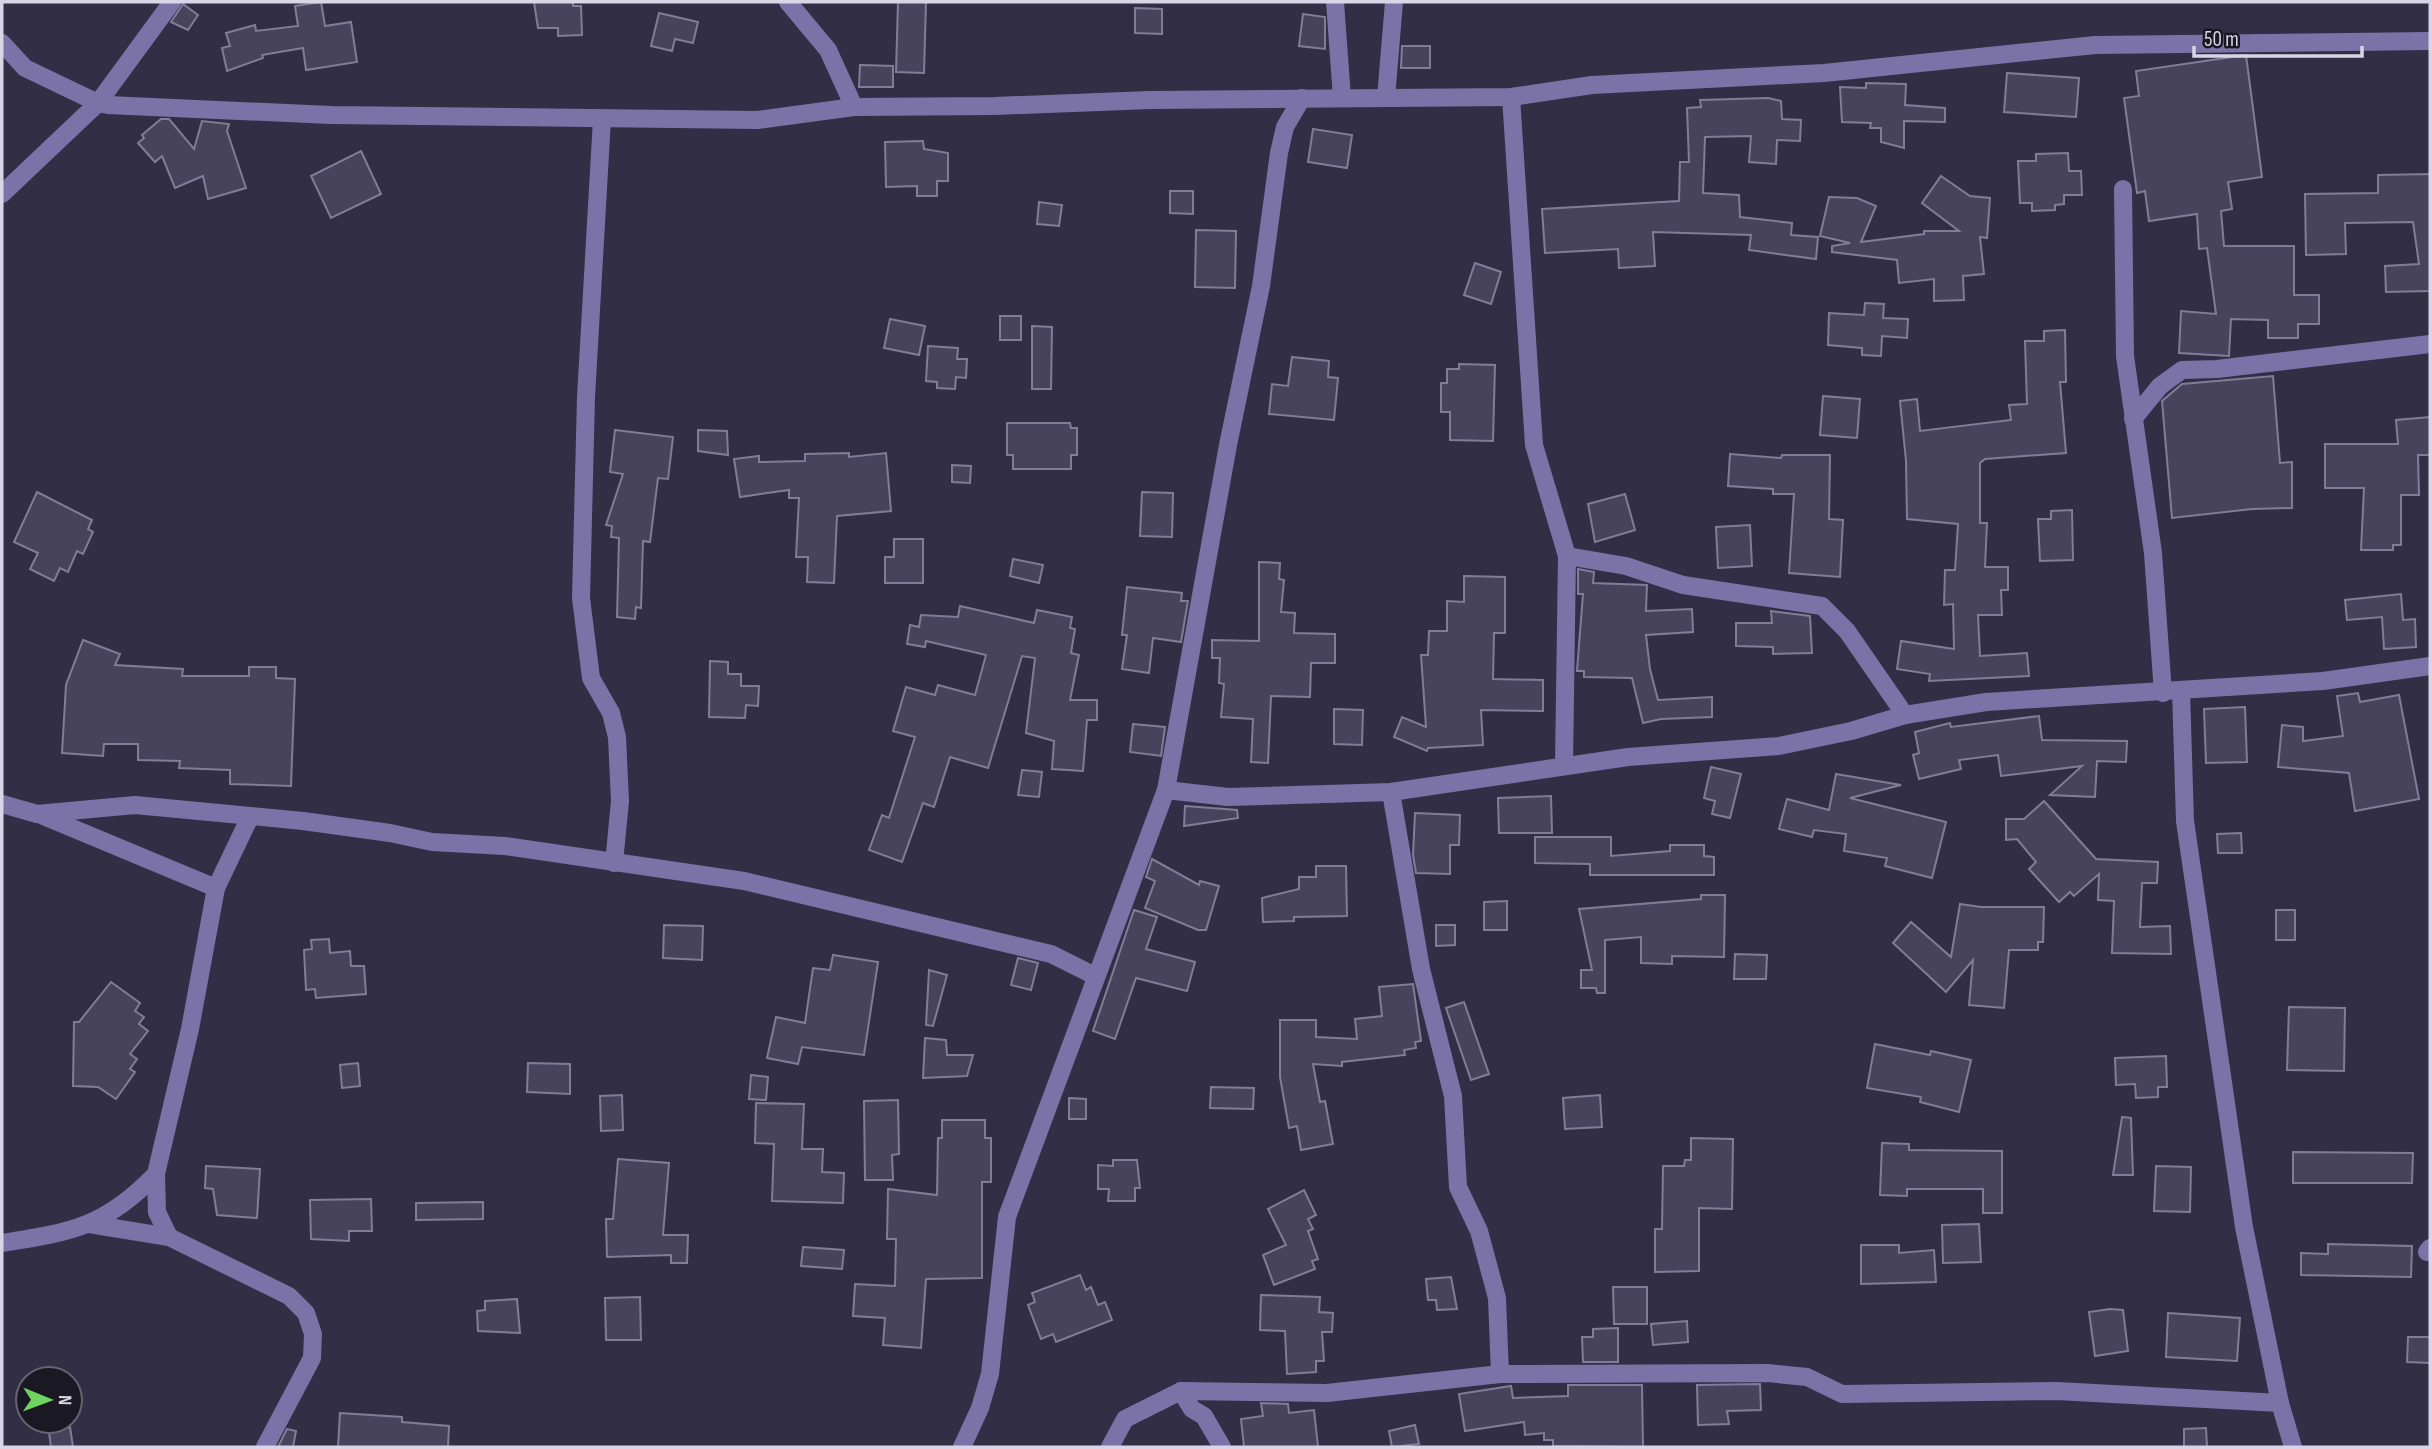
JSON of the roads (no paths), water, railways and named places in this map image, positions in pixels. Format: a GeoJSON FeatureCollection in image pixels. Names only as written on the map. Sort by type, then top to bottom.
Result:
{"type":"FeatureCollection","features":[{"type":"Feature","properties":{"kind":"street"},"geometry":{"type":"LineString","coordinates":[[2,194],[98,103],[172,2]]}},
{"type":"Feature","properties":{"kind":"street"},"geometry":{"type":"LineString","coordinates":[[788,2],[828,50],[854,107]]}},
{"type":"Feature","properties":{"kind":"street"},"geometry":{"type":"LineString","coordinates":[[1335,2],[1342,98]]}},
{"type":"Feature","properties":{"kind":"street"},"geometry":{"type":"LineString","coordinates":[[1386,98],[1394,2]]}},
{"type":"Feature","properties":{"kind":"street"},"geometry":{"type":"LineString","coordinates":[[2,43],[25,68],[98,103],[331,115],[757,120],[854,107],[916,108],[1302,98],[1511,97],[1592,85],[1824,73],[2095,45],[2430,41]]}},
{"type":"Feature","properties":{"kind":"street"},"geometry":{"type":"LineString","coordinates":[[1511,97],[1534,445],[1567,555],[1564,765]]}},
{"type":"Feature","properties":{"kind":"street"},"geometry":{"type":"LineString","coordinates":[[962,1447],[980,1408],[990,1374],[1007,1217],[1166,790],[1228,445],[1261,286],[1279,153],[1285,127],[1302,98]]}},
{"type":"Feature","properties":{"kind":"street"},"geometry":{"type":"LineString","coordinates":[[602,119],[586,397],[581,598],[592,678],[611,713],[617,737],[620,800],[614,863]]}},
{"type":"Feature","properties":{"kind":"street"},"geometry":{"type":"LineString","coordinates":[[2123,189],[2125,356],[2172,692],[2185,821],[2244,1227],[2280,1403],[2292,1447]]}},
{"type":"Feature","properties":{"kind":"street"},"geometry":{"type":"LineString","coordinates":[[2133,419],[2160,386],[2182,370],[2217,369],[2430,345]]}},
{"type":"Feature","properties":{"kind":"street"},"geometry":{"type":"LineString","coordinates":[[1567,555],[1626,566],[1683,585],[1822,606],[1847,631],[1905,715]]}},
{"type":"Feature","properties":{"kind":"street"},"geometry":{"type":"LineString","coordinates":[[1166,790],[1228,797],[1391,792],[1564,765],[1779,746],[1850,732],[1905,715],[1986,702],[2323,681],[2430,666]]}},
{"type":"Feature","properties":{"kind":"street"},"geometry":{"type":"LineString","coordinates":[[1391,792],[1421,970],[1453,1096],[1458,1187],[1479,1231],[1497,1298],[1500,1374]]}},
{"type":"Feature","properties":{"kind":"street"},"geometry":{"type":"LineString","coordinates":[[2,804],[37,814],[216,888]]}},
{"type":"Feature","properties":{"kind":"street"},"geometry":{"type":"LineString","coordinates":[[37,814],[135,805],[377,831],[432,842],[505,846],[744,881],[1051,954],[1095,976]]}},
{"type":"Feature","properties":{"kind":"street"},"geometry":{"type":"LineString","coordinates":[[169,1237],[157,1212],[156,1174],[190,1029],[216,888],[250,817]]}},
{"type":"Feature","properties":{"kind":"street"},"geometry":{"type":"LineString","coordinates":[[2,1243],[58,1234],[89,1224],[129,1202],[156,1174]]}},
{"type":"Feature","properties":{"kind":"street"},"geometry":{"type":"LineString","coordinates":[[89,1224],[169,1237],[289,1296],[306,1313],[313,1334],[312,1358],[265,1447]]}},
{"type":"Feature","properties":{"kind":"street"},"geometry":{"type":"LineString","coordinates":[[1110,1447],[1125,1419],[1181,1391],[1328,1393],[1500,1374],[1767,1373],[1807,1377],[1842,1394],[1853,1395],[2057,1391],[2280,1403]]}},
{"type":"Feature","properties":{"kind":"street"},"geometry":{"type":"LineString","coordinates":[[1181,1391],[1192,1409],[1204,1416],[1223,1447]]}}]}
